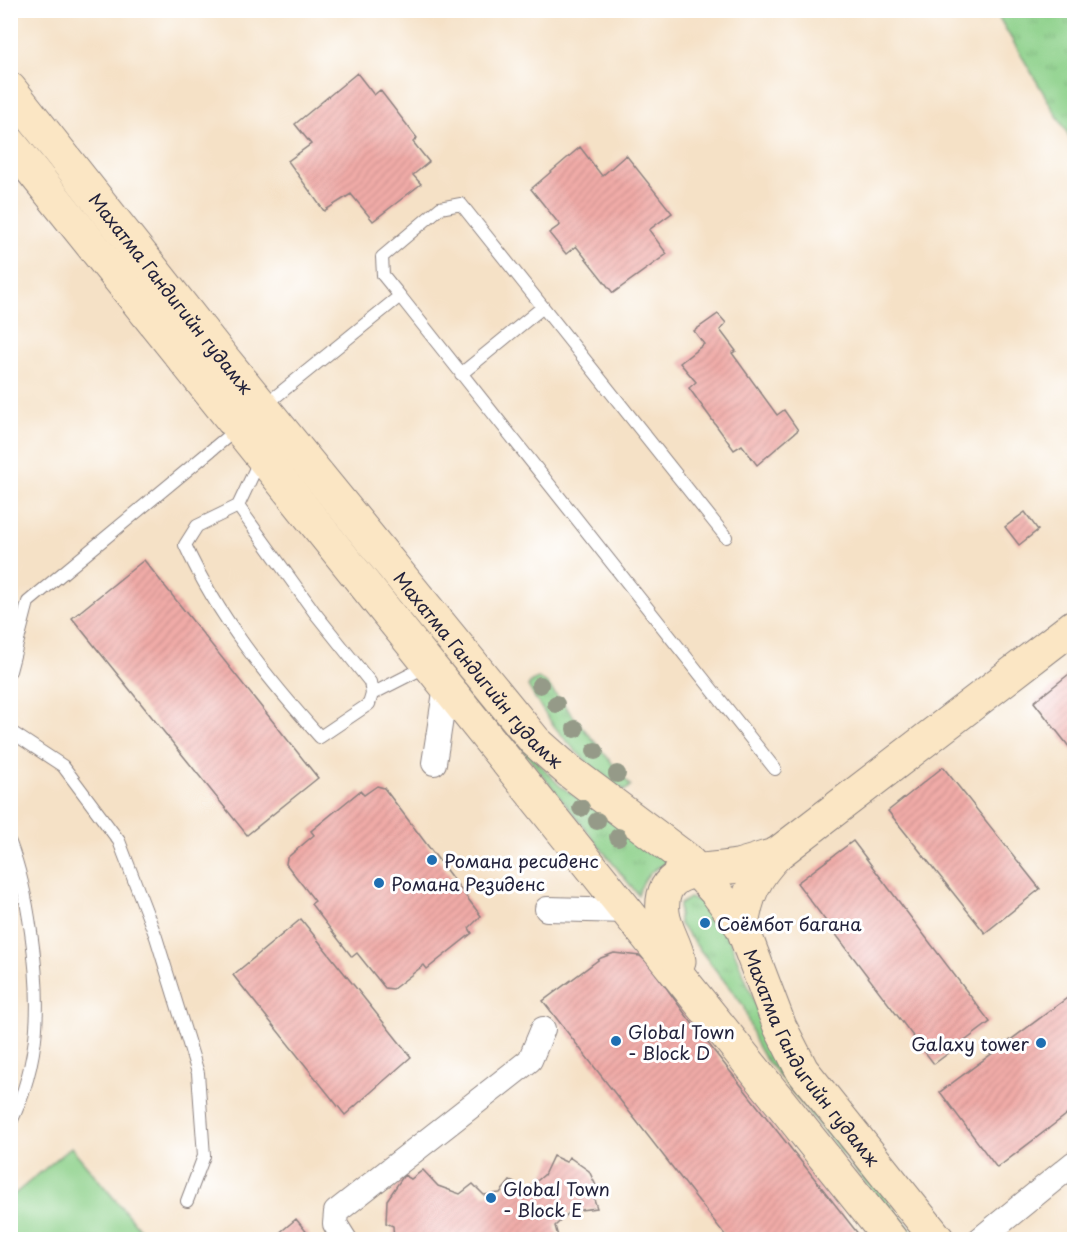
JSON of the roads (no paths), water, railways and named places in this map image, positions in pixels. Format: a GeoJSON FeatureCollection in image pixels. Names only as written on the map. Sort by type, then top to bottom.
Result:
{"type":"FeatureCollection","features":[{"type":"Feature","properties":{"kind":"main road","name":"Махатма Гандигийн гудамж"},"geometry":{"type":"LineString","coordinates":[[10,89],[253,428],[438,676],[891,1239]]}},
{"type":"Feature","properties":{"kind":"main road","name":"Махатма Гандигийн гудамж"},"geometry":{"type":"LineString","coordinates":[[10,143],[253,428],[535,741],[563,767],[697,868],[742,927],[780,1027],[802,1070],[938,1239]]}},
{"type":"Feature","properties":{"kind":"main road"},"geometry":{"type":"LineString","coordinates":[[742,927],[750,889],[760,872],[777,854],[1074,626]]}},
{"type":"Feature","properties":{"kind":"main road"},"geometry":{"type":"LineString","coordinates":[[681,978],[678,954],[666,925],[662,904],[665,893],[674,880],[697,868],[736,866],[777,854]]}},
{"type":"Feature","properties":{"kind":"street"},"geometry":{"type":"LineString","coordinates":[[434,763],[438,676]]}},
{"type":"Feature","properties":{"kind":"street"},"geometry":{"type":"LineString","coordinates":[[547,909],[628,912]]}},
{"type":"Feature","properties":{"kind":"street"},"geometry":{"type":"LineString","coordinates":[[345,1239],[335,1224],[336,1212],[530,1060],[543,1029]]}},
{"type":"Feature","properties":{"kind":"street"},"geometry":{"type":"LineString","coordinates":[[979,1239],[1074,1163]]}},
{"type":"Feature","properties":{"kind":"lane"},"geometry":{"type":"LineString","coordinates":[[726,537],[461,204],[440,208],[382,257],[383,275],[775,769]]}},
{"type":"Feature","properties":{"kind":"lane"},"geometry":{"type":"LineString","coordinates":[[10,670],[28,602],[253,428],[400,296]]}},
{"type":"Feature","properties":{"kind":"lane"},"geometry":{"type":"LineString","coordinates":[[461,374],[543,307]]}},
{"type":"Feature","properties":{"kind":"lane"},"geometry":{"type":"LineString","coordinates":[[238,506],[315,613],[370,682],[372,694],[369,704],[320,737],[284,698],[244,644],[201,581],[185,545],[197,526],[238,506],[255,470],[253,428]]}},
{"type":"Feature","properties":{"kind":"lane"},"geometry":{"type":"LineString","coordinates":[[372,694],[438,676]]}},
{"type":"Feature","properties":{"kind":"lane"},"geometry":{"type":"LineString","coordinates":[[10,731],[63,766],[118,841],[156,937],[198,1074],[204,1156],[188,1201]]}},
{"type":"Feature","properties":{"kind":"lane"},"geometry":{"type":"LineString","coordinates":[[10,843],[29,917],[39,1016],[32,1065],[10,1124]]}},
{"type":"Feature","properties":{"kind":"place","name":"Романа ресиденс"},"geometry":{"type":"Point","coordinates":[432,860]}},
{"type":"Feature","properties":{"kind":"place","name":"Романа Резиденс"},"geometry":{"type":"Point","coordinates":[379,883]}},
{"type":"Feature","properties":{"kind":"place","name":"Соёмбот багана"},"geometry":{"type":"Point","coordinates":[705,923]}},
{"type":"Feature","properties":{"kind":"place","name":"Global Town - Block D"},"geometry":{"type":"Point","coordinates":[616,1041]}},
{"type":"Feature","properties":{"kind":"place","name":"Galaxy tower"},"geometry":{"type":"Point","coordinates":[1041,1043]}},
{"type":"Feature","properties":{"kind":"place","name":"Global Town - Block E"},"geometry":{"type":"Point","coordinates":[491,1198]}}]}
